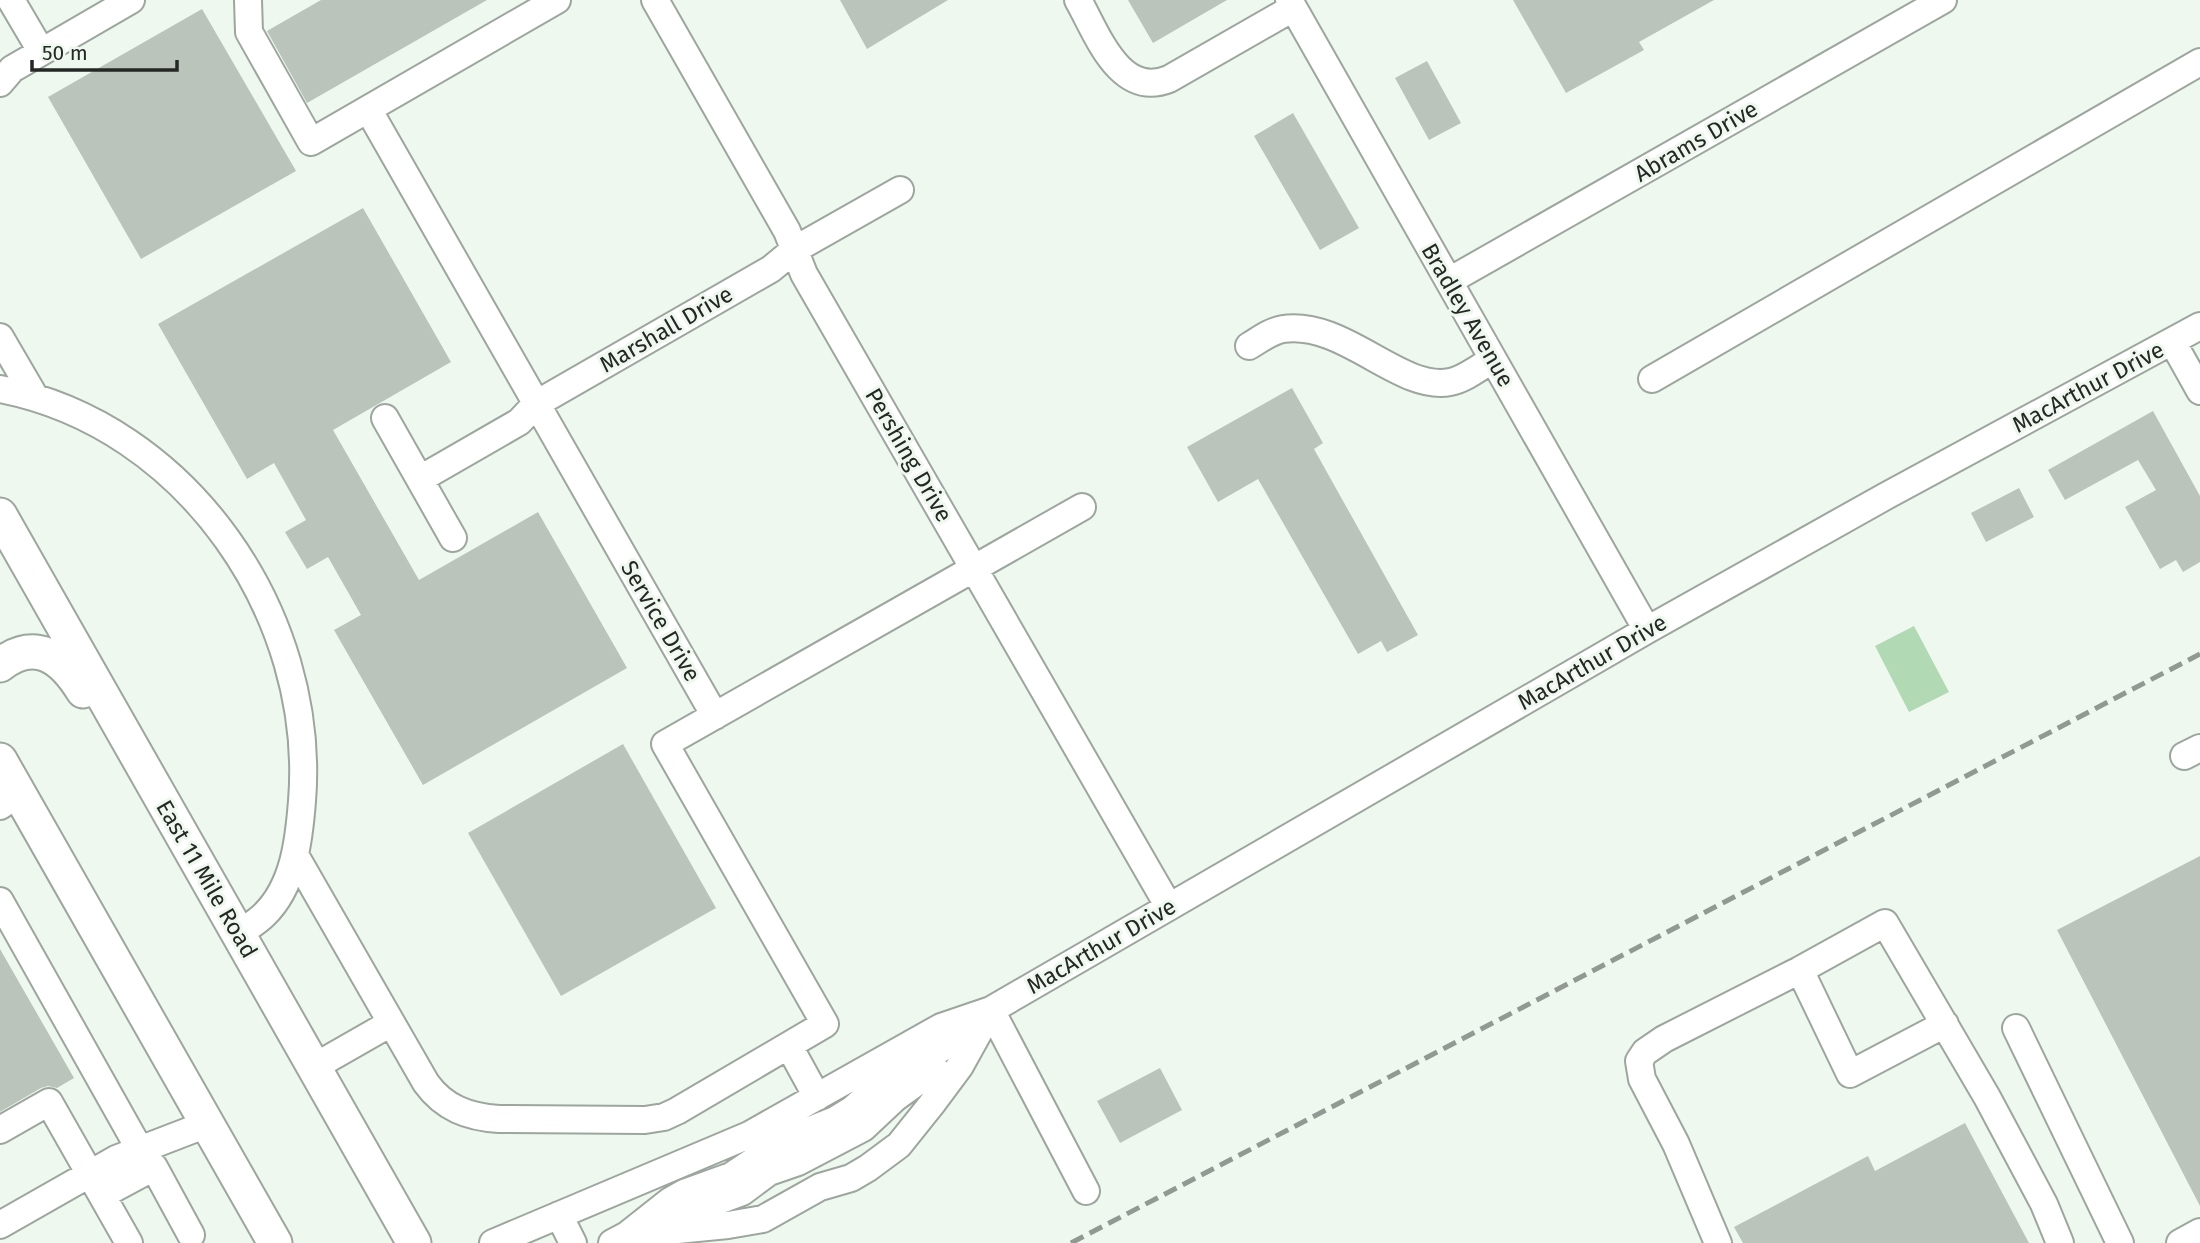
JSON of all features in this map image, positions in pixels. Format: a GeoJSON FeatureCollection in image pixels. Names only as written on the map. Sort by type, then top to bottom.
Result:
{"type":"FeatureCollection","features":[{"type":"Feature","properties":{"kind":"main road","name":"East 11 Mile Road"},"geometry":{"type":"LineString","coordinates":[[0,515],[414,1243]]}},
{"type":"Feature","properties":{"kind":"main road"},"geometry":{"type":"LineString","coordinates":[[0,665],[20,654],[42,653],[59,660],[72,674],[192,883],[238,934]]}},
{"type":"Feature","properties":{"kind":"main road"},"geometry":{"type":"LineString","coordinates":[[0,760],[9,799],[186,1087],[275,1243]]}},
{"type":"Feature","properties":{"kind":"main road"},"geometry":{"type":"LineString","coordinates":[[186,1087],[236,1143],[293,1243]]}},
{"type":"Feature","properties":{"kind":"street"},"geometry":{"type":"LineString","coordinates":[[11,0],[41,51]]}},
{"type":"Feature","properties":{"kind":"street"},"geometry":{"type":"LineString","coordinates":[[0,83],[12,69],[131,0]]}},
{"type":"Feature","properties":{"kind":"street"},"geometry":{"type":"LineString","coordinates":[[248,0],[249,32],[311,142],[557,0]]}},
{"type":"Feature","properties":{"kind":"street","name":"Pershing Drive"},"geometry":{"type":"LineString","coordinates":[[655,0],[787,231],[804,274],[1170,907]]}},
{"type":"Feature","properties":{"kind":"street"},"geometry":{"type":"LineString","coordinates":[[1078,0],[1113,61],[1125,75],[1140,82],[1151,83],[1169,79],[1291,4]]}},
{"type":"Feature","properties":{"kind":"street","name":"Abrams Drive"},"geometry":{"type":"LineString","coordinates":[[1449,281],[1943,0]]}},
{"type":"Feature","properties":{"kind":"street","name":"Bradley Avenue"},"geometry":{"type":"LineString","coordinates":[[1291,4],[1647,630]]}},
{"type":"Feature","properties":{"kind":"street"},"geometry":{"type":"LineString","coordinates":[[1652,379],[2200,62]]}},
{"type":"Feature","properties":{"kind":"street","name":"Service Drive"},"geometry":{"type":"LineString","coordinates":[[368,109],[715,716]]}},
{"type":"Feature","properties":{"kind":"street","name":"Marshall Drive"},"geometry":{"type":"LineString","coordinates":[[420,479],[519,422],[536,404],[771,269],[794,250],[900,190]]}},
{"type":"Feature","properties":{"kind":"street","name":"MacArthur Drive"},"geometry":{"type":"LineString","coordinates":[[492,1243],[749,1135],[941,1027],[985,1020],[1335,809],[1647,630],[2200,326]]}},
{"type":"Feature","properties":{"kind":"street"},"geometry":{"type":"LineString","coordinates":[[1249,346],[1273,332],[1284,329],[1327,334],[1422,381],[1437,383],[1459,379],[1493,359]]}},
{"type":"Feature","properties":{"kind":"street"},"geometry":{"type":"LineString","coordinates":[[0,337],[35,397]]}},
{"type":"Feature","properties":{"kind":"street"},"geometry":{"type":"LineString","coordinates":[[2172,341],[2200,391]]}},
{"type":"Feature","properties":{"kind":"street"},"geometry":{"type":"LineString","coordinates":[[0,389],[35,397],[90,420],[123,439],[163,470],[197,500],[224,534],[252,575],[276,625],[298,707],[302,748],[303,788],[295,855],[279,895],[264,915],[238,934]]}},
{"type":"Feature","properties":{"kind":"street"},"geometry":{"type":"LineString","coordinates":[[385,418],[453,538]]}},
{"type":"Feature","properties":{"kind":"street"},"geometry":{"type":"LineString","coordinates":[[295,855],[435,1096],[462,1113],[478,1118],[645,1120],[664,1117],[736,1078],[825,1024],[665,744],[1083,507]]}},
{"type":"Feature","properties":{"kind":"street"},"geometry":{"type":"LineString","coordinates":[[0,901],[140,1150]]}},
{"type":"Feature","properties":{"kind":"street"},"geometry":{"type":"LineString","coordinates":[[1718,1243],[1676,1144],[1642,1079],[1639,1061],[1645,1052],[1664,1039],[1800,970],[1885,923],[1987,1097],[2044,1204],[2060,1243]]}},
{"type":"Feature","properties":{"kind":"street"},"geometry":{"type":"LineString","coordinates":[[1800,970],[1850,1074],[1945,1024]]}},
{"type":"Feature","properties":{"kind":"street"},"geometry":{"type":"LineString","coordinates":[[985,1020],[1086,1192]]}},
{"type":"Feature","properties":{"kind":"street"},"geometry":{"type":"LineString","coordinates":[[629,1237],[670,1201],[730,1175],[785,1140],[835,1120],[853,1109],[882,1083],[985,1020]]}},
{"type":"Feature","properties":{"kind":"street"},"geometry":{"type":"LineString","coordinates":[[629,1237],[728,1226],[764,1219],[820,1187],[851,1178],[868,1168],[899,1145],[915,1125],[960,1066],[985,1020]]}},
{"type":"Feature","properties":{"kind":"street"},"geometry":{"type":"LineString","coordinates":[[314,1067],[391,1023]]}},
{"type":"Feature","properties":{"kind":"street"},"geometry":{"type":"LineString","coordinates":[[2016,1028],[2120,1243]]}},
{"type":"Feature","properties":{"kind":"street"},"geometry":{"type":"LineString","coordinates":[[789,1046],[817,1097]]}},
{"type":"Feature","properties":{"kind":"street"},"geometry":{"type":"LineString","coordinates":[[0,1130],[49,1102],[129,1243]]}},
{"type":"Feature","properties":{"kind":"street"},"geometry":{"type":"LineString","coordinates":[[96,1185],[116,1158],[207,1125]]}},
{"type":"Feature","properties":{"kind":"street"},"geometry":{"type":"LineString","coordinates":[[1,1222],[96,1185],[154,1167],[191,1235]]}},
{"type":"Feature","properties":{"kind":"street"},"geometry":{"type":"LineString","coordinates":[[559,1215],[573,1243]]}},
{"type":"Feature","properties":{"kind":"street"},"geometry":{"type":"LineString","coordinates":[[2180,1243],[2200,1232]]}},
{"type":"Feature","properties":{"kind":"green space"},"geometry":{"type":"Polygon","coordinates":[[[1914,626],[1949,692],[1909,712],[1875,646],[1914,626]]]}},
{"type":"Feature","properties":{"kind":"building"},"geometry":{"type":"Polygon","coordinates":[[[321,0],[487,0],[307,103],[267,31],[321,0]]]}},
{"type":"Feature","properties":{"kind":"building"},"geometry":{"type":"Polygon","coordinates":[[[840,0],[948,0],[867,49],[840,0]]]}},
{"type":"Feature","properties":{"kind":"building"},"geometry":{"type":"Polygon","coordinates":[[[1128,0],[1227,0],[1153,43],[1128,0]]]}},
{"type":"Feature","properties":{"kind":"building"},"geometry":{"type":"Polygon","coordinates":[[[1513,0],[1714,0],[1639,42],[1644,50],[1566,93],[1513,0]]]}},
{"type":"Feature","properties":{"kind":"building"},"geometry":{"type":"Polygon","coordinates":[[[202,9],[296,171],[141,259],[48,97],[202,9]]]}},
{"type":"Feature","properties":{"kind":"building"},"geometry":{"type":"Polygon","coordinates":[[[1427,61],[1461,123],[1429,140],[1395,78],[1427,61]]]}},
{"type":"Feature","properties":{"kind":"building"},"geometry":{"type":"Polygon","coordinates":[[[1293,113],[1359,228],[1320,250],[1254,136],[1293,113]]]}},
{"type":"Feature","properties":{"kind":"building"},"geometry":{"type":"Polygon","coordinates":[[[363,208],[451,362],[333,430],[419,580],[538,512],[627,668],[423,785],[334,630],[361,615],[328,557],[307,569],[285,532],[306,520],[274,463],[247,479],[158,324],[363,208]]]}},
{"type":"Feature","properties":{"kind":"building"},"geometry":{"type":"Polygon","coordinates":[[[1292,388],[1323,443],[1314,449],[1418,635],[1387,652],[1381,641],[1358,654],[1258,479],[1218,502],[1187,447],[1292,388]]]}},
{"type":"Feature","properties":{"kind":"building"},"geometry":{"type":"Polygon","coordinates":[[[2153,411],[2200,496],[2200,562],[2183,572],[2176,560],[2160,569],[2125,507],[2156,490],[2138,460],[2065,500],[2048,470],[2153,411]]]}},
{"type":"Feature","properties":{"kind":"building"},"geometry":{"type":"Polygon","coordinates":[[[2019,488],[2034,517],[1986,542],[1971,513],[2019,488]]]}},
{"type":"Feature","properties":{"kind":"building"},"geometry":{"type":"Polygon","coordinates":[[[623,744],[716,908],[561,996],[468,833],[623,744]]]}},
{"type":"Feature","properties":{"kind":"building"},"geometry":{"type":"Polygon","coordinates":[[[2200,856],[2200,1206],[2057,930],[2200,856]]]}},
{"type":"Feature","properties":{"kind":"building"},"geometry":{"type":"Polygon","coordinates":[[[0,949],[74,1078],[57,1088],[41,1088],[0,1112],[0,949]]]}},
{"type":"Feature","properties":{"kind":"building"},"geometry":{"type":"Polygon","coordinates":[[[1160,1068],[1182,1110],[1120,1143],[1097,1101],[1160,1068]]]}},
{"type":"Feature","properties":{"kind":"building"},"geometry":{"type":"Polygon","coordinates":[[[1965,1123],[2029,1243],[1743,1243],[1734,1227],[1868,1156],[1875,1171],[1965,1123]]]}},
{"type":"Feature","properties":{"kind":"railway"},"geometry":{"type":"LineString","coordinates":[[1071,1243],[2200,654]]}}]}
